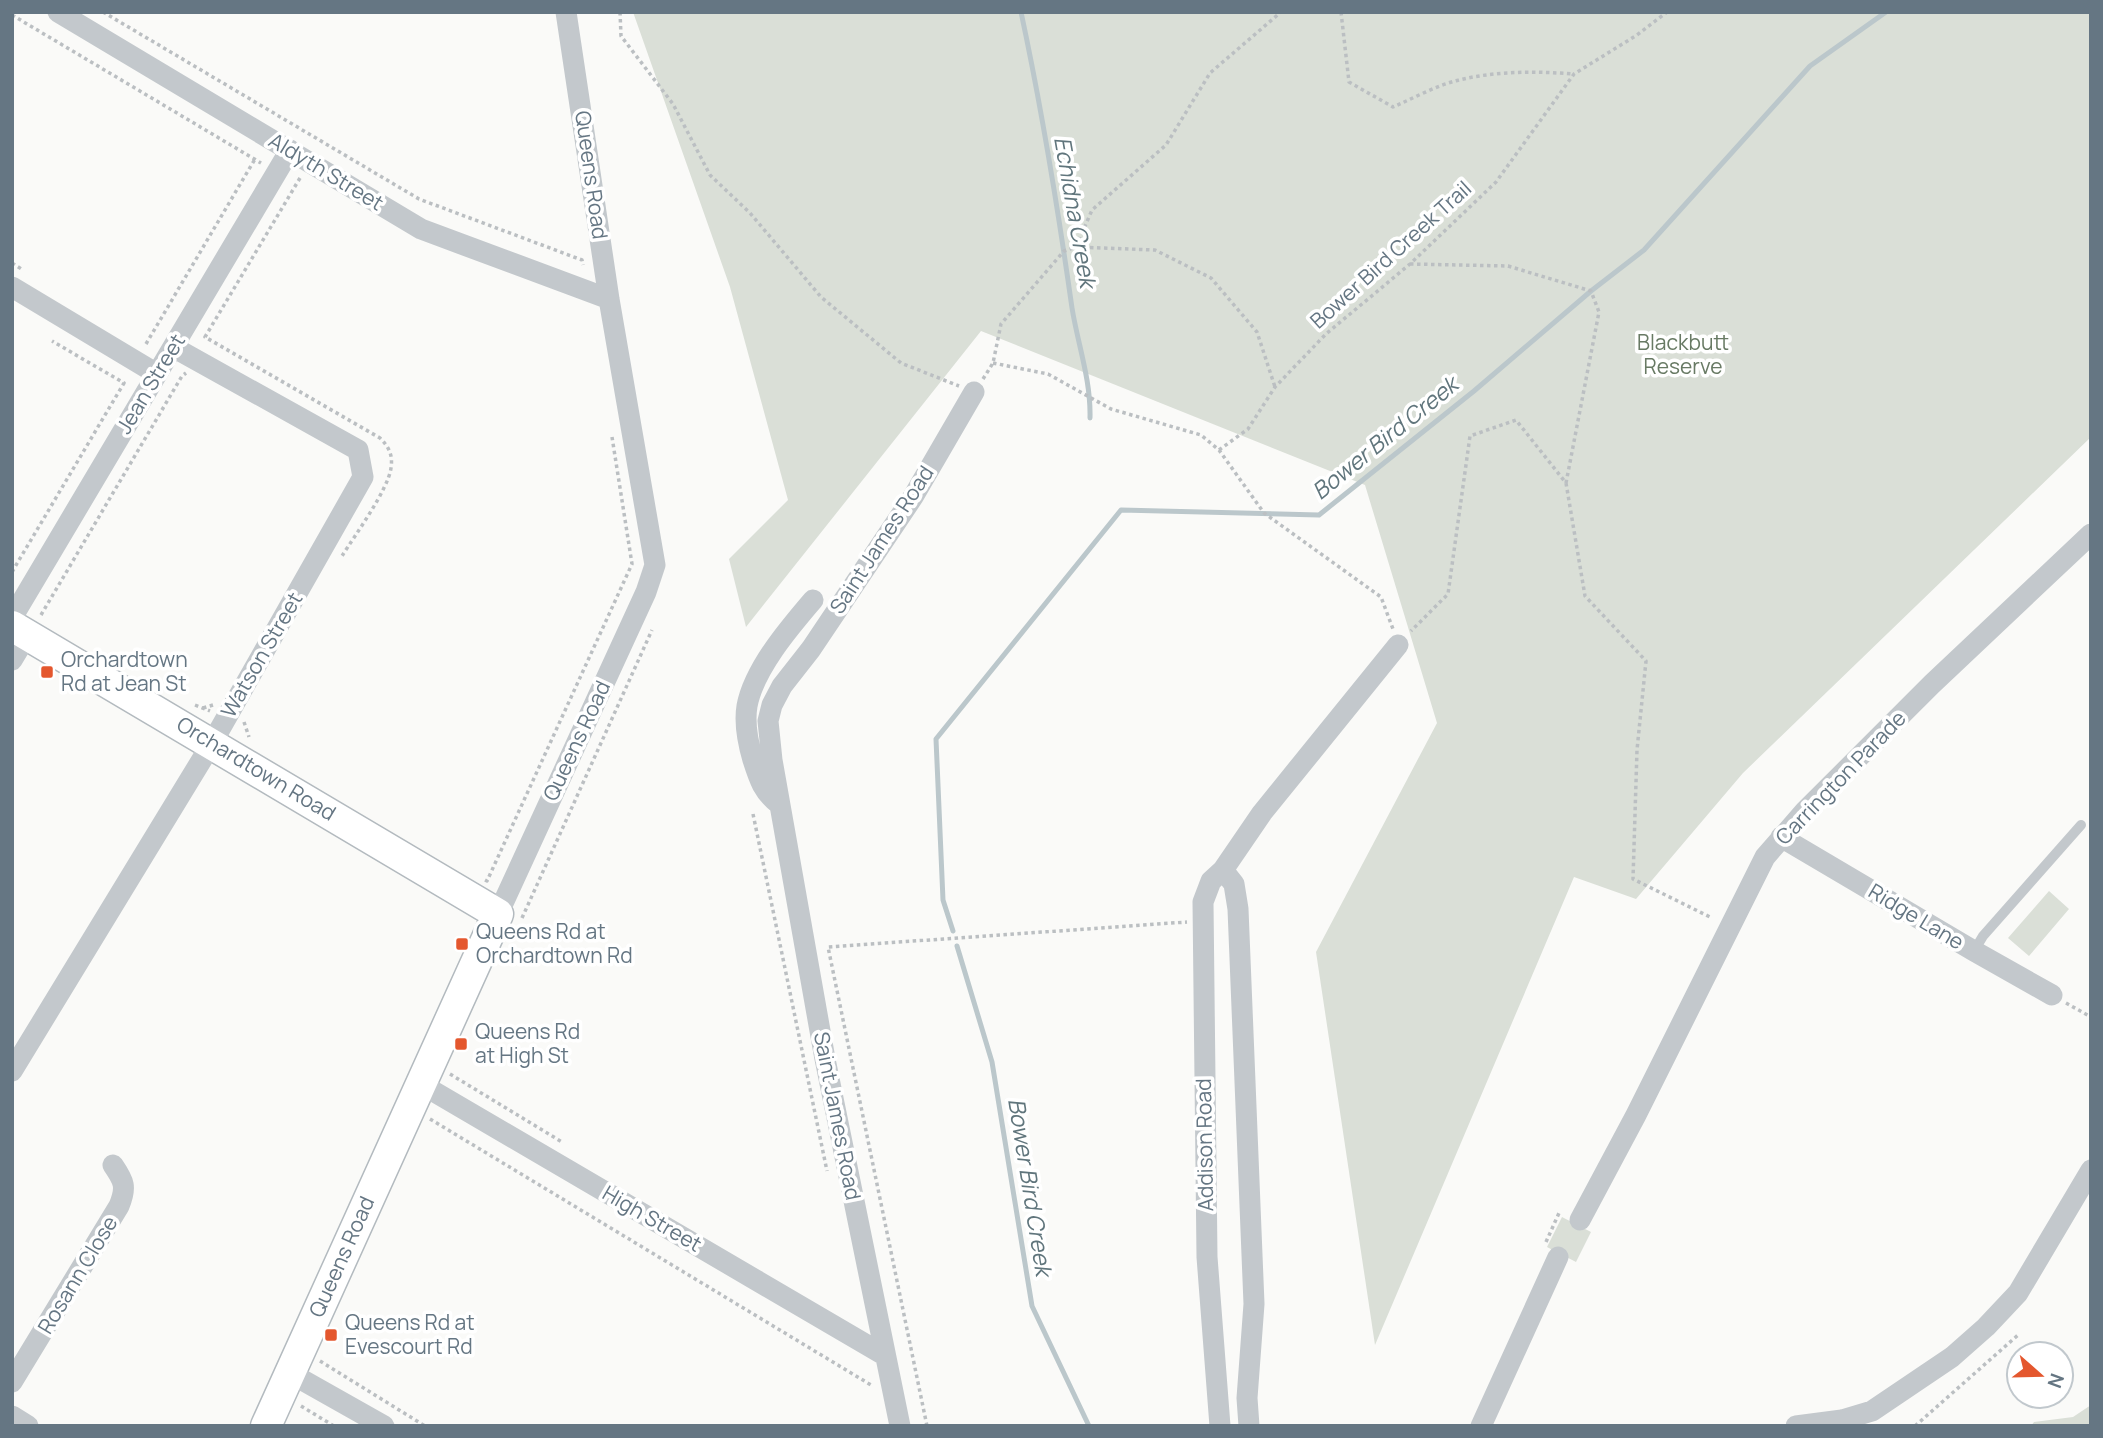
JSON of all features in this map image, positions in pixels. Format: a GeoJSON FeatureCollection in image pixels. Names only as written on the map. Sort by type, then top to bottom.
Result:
{"type":"FeatureCollection","features":[{"type":"Feature","properties":{"kind":"street","name":"Aldyth Street"},"geometry":{"type":"LineString","coordinates":[[58,12],[421,229],[609,299]]}},
{"type":"Feature","properties":{"kind":"street","name":"Queens Road"},"geometry":{"type":"LineString","coordinates":[[266,1426],[421,1084],[508,920],[655,565],[609,299],[566,12]]}},
{"type":"Feature","properties":{"kind":"street","name":"Jean Street"},"geometry":{"type":"LineString","coordinates":[[21,631],[157,374],[290,150]]}},
{"type":"Feature","properties":{"kind":"street"},"geometry":{"type":"LineString","coordinates":[[12,287],[157,374]]}},
{"type":"Feature","properties":{"kind":"street","name":"Watson Street"},"geometry":{"type":"LineString","coordinates":[[12,1070],[212,743],[363,477],[358,450],[173,347]]}},
{"type":"Feature","properties":{"kind":"street","name":"Saint James Road"},"geometry":{"type":"LineString","coordinates":[[900,1426],[825,1059],[780,805],[768,721],[772,705],[782,686],[811,649],[913,497],[974,392]]}},
{"type":"Feature","properties":{"kind":"street","name":"Carrington Parade"},"geometry":{"type":"LineString","coordinates":[[1580,1220],[1636,1115],[1765,856],[1932,684],[2091,534]]}},
{"type":"Feature","properties":{"kind":"street","name":"Saint James Road"},"geometry":{"type":"LineString","coordinates":[[780,805],[761,785],[748,739],[747,706],[755,682],[795,621],[813,600]]}},
{"type":"Feature","properties":{"kind":"street","name":"Orchardtown Road"},"geometry":{"type":"LineString","coordinates":[[21,631],[508,920]]}},
{"type":"Feature","properties":{"kind":"street","name":"Addison Road"},"geometry":{"type":"LineString","coordinates":[[1220,1426],[1208,1256],[1203,902],[1210,881],[1223,870],[1262,813],[1398,645]]}},
{"type":"Feature","properties":{"kind":"street","name":"Ridge Lane"},"geometry":{"type":"LineString","coordinates":[[1781,837],[2052,995]]}},
{"type":"Feature","properties":{"kind":"street","name":"Addison Road"},"geometry":{"type":"LineString","coordinates":[[1223,870],[1234,884],[1238,909],[1254,1304],[1247,1398],[1249,1426]]}},
{"type":"Feature","properties":{"kind":"street","name":"High Street"},"geometry":{"type":"LineString","coordinates":[[421,1084],[884,1355]]}},
{"type":"Feature","properties":{"kind":"street","name":"Rosann Close"},"geometry":{"type":"LineString","coordinates":[[12,1382],[119,1206],[124,1182],[113,1165]]}},
{"type":"Feature","properties":{"kind":"street"},"geometry":{"type":"LineString","coordinates":[[1796,1426],[1842,1420],[1872,1411],[1952,1357],[1986,1327],[2018,1293],[2091,1170]]}},
{"type":"Feature","properties":{"kind":"street"},"geometry":{"type":"LineString","coordinates":[[1481,1426],[1558,1257]]}},
{"type":"Feature","properties":{"kind":"street"},"geometry":{"type":"LineString","coordinates":[[290,1373],[383,1426]]}},
{"type":"Feature","properties":{"kind":"street"},"geometry":{"type":"LineString","coordinates":[[12,1416],[28,1426]]}},
{"type":"Feature","properties":{"kind":"lane"},"geometry":{"type":"LineString","coordinates":[[1974,951],[1983,936],[2081,825]]}},
{"type":"Feature","properties":{"kind":"path"},"geometry":{"type":"LineString","coordinates":[[103,12],[419,199],[582,260],[585,274]]}},
{"type":"Feature","properties":{"kind":"path"},"geometry":{"type":"LineString","coordinates":[[620,12],[621,36],[673,104],[710,175],[750,213],[821,297],[901,363],[974,392],[993,363],[1001,324],[1064,251],[1076,247],[1156,250],[1211,278],[1257,332],[1275,387]]}},
{"type":"Feature","properties":{"kind":"path"},"geometry":{"type":"LineString","coordinates":[[1076,247],[1092,210],[1166,145],[1210,73],[1281,12]]}},
{"type":"Feature","properties":{"kind":"path"},"geometry":{"type":"LineString","coordinates":[[1341,12],[1349,82],[1394,107],[1457,80],[1502,74],[1574,74]]}},
{"type":"Feature","properties":{"kind":"path","name":"Bower Bird Creek Trail"},"geometry":{"type":"LineString","coordinates":[[1219,450],[1248,429],[1275,387],[1326,334],[1410,264],[1496,181],[1574,74],[1637,35],[1667,12]]}},
{"type":"Feature","properties":{"kind":"path"},"geometry":{"type":"LineString","coordinates":[[12,15],[261,163]]}},
{"type":"Feature","properties":{"kind":"path"},"geometry":{"type":"LineString","coordinates":[[146,344],[255,159]]}},
{"type":"Feature","properties":{"kind":"path"},"geometry":{"type":"LineString","coordinates":[[202,343],[302,175]]}},
{"type":"Feature","properties":{"kind":"path"},"geometry":{"type":"LineString","coordinates":[[1410,264],[1508,266],[1591,291],[1599,312],[1566,482],[1585,596],[1646,662],[1637,750],[1633,879],[1710,918]]}},
{"type":"Feature","properties":{"kind":"path"},"geometry":{"type":"LineString","coordinates":[[205,337],[380,438],[387,445],[391,459],[389,477],[337,565]]}},
{"type":"Feature","properties":{"kind":"path"},"geometry":{"type":"LineString","coordinates":[[52,341],[124,383]]}},
{"type":"Feature","properties":{"kind":"path"},"geometry":{"type":"LineString","coordinates":[[993,363],[1048,374],[1111,410],[1200,435],[1219,450],[1264,513],[1381,597],[1398,645],[1448,594],[1470,436],[1516,420],[1566,482]]}},
{"type":"Feature","properties":{"kind":"path"},"geometry":{"type":"LineString","coordinates":[[21,631],[182,376],[192,373]]}},
{"type":"Feature","properties":{"kind":"path"},"geometry":{"type":"LineString","coordinates":[[12,572],[127,377]]}},
{"type":"Feature","properties":{"kind":"path"},"geometry":{"type":"LineString","coordinates":[[483,879],[487,881],[632,564],[610,426]]}},
{"type":"Feature","properties":{"kind":"path"},"geometry":{"type":"LineString","coordinates":[[508,920],[652,630]]}},
{"type":"Feature","properties":{"kind":"path"},"geometry":{"type":"LineString","coordinates":[[192,703],[200,708],[215,705]]}},
{"type":"Feature","properties":{"kind":"path"},"geometry":{"type":"LineString","coordinates":[[244,722],[248,737]]}},
{"type":"Feature","properties":{"kind":"path"},"geometry":{"type":"LineString","coordinates":[[753,814],[829,1180]]}},
{"type":"Feature","properties":{"kind":"path"},"geometry":{"type":"LineString","coordinates":[[928,1426],[828,947],[1203,921]]}},
{"type":"Feature","properties":{"kind":"path"},"geometry":{"type":"LineString","coordinates":[[2052,995],[2091,1017]]}},
{"type":"Feature","properties":{"kind":"path"},"geometry":{"type":"LineString","coordinates":[[450,1074],[567,1145]]}},
{"type":"Feature","properties":{"kind":"path"},"geometry":{"type":"LineString","coordinates":[[425,1130],[431,1117],[870,1384],[873,1397]]}},
{"type":"Feature","properties":{"kind":"path"},"geometry":{"type":"LineString","coordinates":[[1916,1426],[2018,1335]]}},
{"type":"Feature","properties":{"kind":"path"},"geometry":{"type":"LineString","coordinates":[[320,1361],[425,1426]]}},
{"type":"Feature","properties":{"kind":"path"},"geometry":{"type":"LineString","coordinates":[[296,1415],[301,1405],[334,1426]]}},
{"type":"Feature","properties":{"kind":"green space","name":"Blackbutt Reserve"},"geometry":{"type":"Polygon","coordinates":[[[633,12],[2091,12],[2091,437],[1743,773],[1636,899],[1574,877],[1375,1345],[1316,952],[1437,723],[1365,485],[981,331],[746,627],[729,559],[788,500],[730,287],[633,12]]]}},
{"type":"Feature","properties":{"kind":"green space"},"geometry":{"type":"Polygon","coordinates":[[[2049,891],[2069,909],[2029,956],[2008,938],[2049,891]]]}},
{"type":"Feature","properties":{"kind":"green space"},"geometry":{"type":"Polygon","coordinates":[[[1562,1217],[1591,1232],[1576,1262],[1547,1247],[1562,1217]]]}},
{"type":"Feature","properties":{"kind":"green space"},"geometry":{"type":"Polygon","coordinates":[[[2091,1405],[2091,1426],[2031,1426],[2034,1422],[2073,1417],[2091,1405]]]}},
{"type":"Feature","properties":{"kind":"waterway","name":"Echidna Creek"},"geometry":{"type":"LineString","coordinates":[[1021,12],[1086,376],[1090,418]]}},
{"type":"Feature","properties":{"kind":"waterway","name":"Bower Bird Creek"},"geometry":{"type":"LineString","coordinates":[[953,931],[943,900],[936,739],[1121,510],[1319,515],[1644,250],[1810,66],[1886,12]]}},
{"type":"Feature","properties":{"kind":"waterway","name":"Bower Bird Creek"},"geometry":{"type":"LineString","coordinates":[[957,946],[992,1062],[1032,1306],[1089,1426]]}},
{"type":"Feature","properties":{"kind":"place","name":"Orchardtown Rd at Jean St"},"geometry":{"type":"Point","coordinates":[47,672]}},
{"type":"Feature","properties":{"kind":"place","name":"Queens Rd at Orchardtown Rd"},"geometry":{"type":"Point","coordinates":[462,944]}},
{"type":"Feature","properties":{"kind":"place","name":"Queens Rd at High St"},"geometry":{"type":"Point","coordinates":[461,1044]}},
{"type":"Feature","properties":{"kind":"place","name":"Queens Rd at Evescourt Rd"},"geometry":{"type":"Point","coordinates":[331,1335]}}]}
